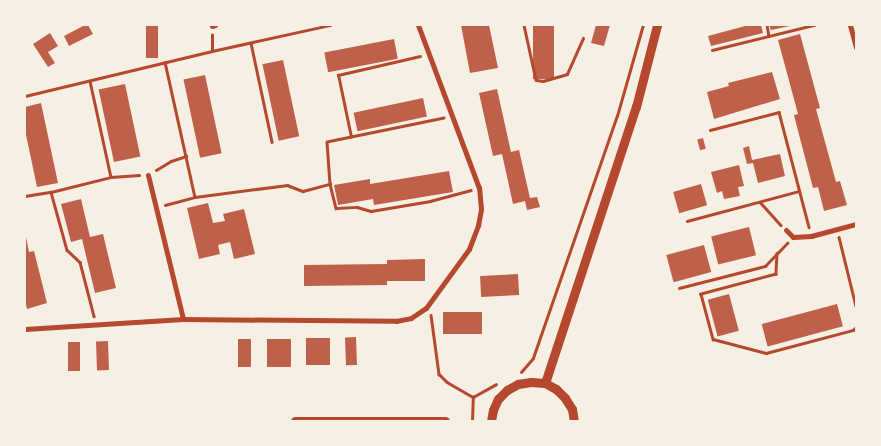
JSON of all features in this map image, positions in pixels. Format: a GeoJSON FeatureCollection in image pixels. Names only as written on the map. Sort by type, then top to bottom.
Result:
{"type":"FeatureCollection","features":[{"type":"Feature","properties":{"kind":"street"},"geometry":{"type":"LineString","coordinates":[[25,329],[183,319],[396,321],[411,318],[426,308],[469,249],[478,225],[481,209],[479,188],[418,25]]}},
{"type":"Feature","properties":{"kind":"street"},"geometry":{"type":"LineString","coordinates":[[545,383],[636,106],[657,25]]}},
{"type":"Feature","properties":{"kind":"street"},"geometry":{"type":"LineString","coordinates":[[850,25],[856,47]]}},
{"type":"Feature","properties":{"kind":"street"},"geometry":{"type":"LineString","coordinates":[[148,175],[183,319]]}},
{"type":"Feature","properties":{"kind":"street"},"geometry":{"type":"LineString","coordinates":[[786,230],[793,237],[811,236],[856,224]]}},
{"type":"Feature","properties":{"kind":"street"},"geometry":{"type":"LineString","coordinates":[[491,421],[498,399],[507,390],[518,384],[531,382],[545,383],[556,389],[572,409],[574,421]]}},
{"type":"Feature","properties":{"kind":"street"},"geometry":{"type":"LineString","coordinates":[[295,421],[445,421]]}},
{"type":"Feature","properties":{"kind":"path"},"geometry":{"type":"LineString","coordinates":[[212,51],[214,25]]}},
{"type":"Feature","properties":{"kind":"path"},"geometry":{"type":"LineString","coordinates":[[25,96],[330,25]]}},
{"type":"Feature","properties":{"kind":"path"},"geometry":{"type":"LineString","coordinates":[[524,25],[536,80],[543,81],[567,74],[583,38]]}},
{"type":"Feature","properties":{"kind":"path"},"geometry":{"type":"LineString","coordinates":[[514,376],[522,372],[533,358],[617,116],[643,25]]}},
{"type":"Feature","properties":{"kind":"path"},"geometry":{"type":"LineString","coordinates":[[766,25],[769,36]]}},
{"type":"Feature","properties":{"kind":"path"},"geometry":{"type":"LineString","coordinates":[[712,50],[814,25]]}},
{"type":"Feature","properties":{"kind":"path"},"geometry":{"type":"LineString","coordinates":[[251,43],[272,142]]}},
{"type":"Feature","properties":{"kind":"path"},"geometry":{"type":"LineString","coordinates":[[351,137],[338,75],[429,54]]}},
{"type":"Feature","properties":{"kind":"path"},"geometry":{"type":"LineString","coordinates":[[165,62],[195,198]]}},
{"type":"Feature","properties":{"kind":"path"},"geometry":{"type":"LineString","coordinates":[[25,196],[52,192],[111,177],[90,80]]}},
{"type":"Feature","properties":{"kind":"path"},"geometry":{"type":"LineString","coordinates":[[710,130],[779,112],[811,236]]}},
{"type":"Feature","properties":{"kind":"path"},"geometry":{"type":"LineString","coordinates":[[452,116],[327,142],[330,184],[336,208],[356,207],[371,211],[430,201],[479,188]]}},
{"type":"Feature","properties":{"kind":"path"},"geometry":{"type":"LineString","coordinates":[[171,161],[186,156]]}},
{"type":"Feature","properties":{"kind":"path"},"geometry":{"type":"LineString","coordinates":[[156,208],[195,198],[287,186],[304,191],[330,184]]}},
{"type":"Feature","properties":{"kind":"path"},"geometry":{"type":"LineString","coordinates":[[687,221],[800,191]]}},
{"type":"Feature","properties":{"kind":"path"},"geometry":{"type":"LineString","coordinates":[[52,192],[67,250],[80,262],[96,324]]}},
{"type":"Feature","properties":{"kind":"path"},"geometry":{"type":"LineString","coordinates":[[760,202],[786,230]]}},
{"type":"Feature","properties":{"kind":"path"},"geometry":{"type":"LineString","coordinates":[[836,229],[856,306]]}},
{"type":"Feature","properties":{"kind":"path"},"geometry":{"type":"LineString","coordinates":[[679,288],[765,266],[793,237]]}},
{"type":"Feature","properties":{"kind":"path"},"geometry":{"type":"LineString","coordinates":[[777,253],[776,274],[701,294],[713,339],[766,354],[853,330],[856,327]]}},
{"type":"Feature","properties":{"kind":"path"},"geometry":{"type":"LineString","coordinates":[[426,308],[432,316],[439,374],[446,382],[473,396]]}},
{"type":"Feature","properties":{"kind":"path"},"geometry":{"type":"LineString","coordinates":[[473,396],[498,383]]}},
{"type":"Feature","properties":{"kind":"path"},"geometry":{"type":"LineString","coordinates":[[472,421],[473,396]]}},
{"type":"Feature","properties":{"kind":"building"},"geometry":{"type":"Polygon","coordinates":[[[88,25],[93,34],[69,46],[64,36],[88,25]]]}},
{"type":"Feature","properties":{"kind":"building"},"geometry":{"type":"Polygon","coordinates":[[[146,25],[158,25],[158,58],[146,58],[146,25]]]}},
{"type":"Feature","properties":{"kind":"building"},"geometry":{"type":"Polygon","coordinates":[[[461,25],[489,25],[498,68],[470,73],[461,25]]]}},
{"type":"Feature","properties":{"kind":"building"},"geometry":{"type":"Polygon","coordinates":[[[533,25],[554,25],[554,79],[533,79],[533,25]]]}},
{"type":"Feature","properties":{"kind":"building"},"geometry":{"type":"Polygon","coordinates":[[[596,25],[610,25],[604,46],[591,43],[596,25]]]}},
{"type":"Feature","properties":{"kind":"building"},"geometry":{"type":"Polygon","coordinates":[[[749,25],[761,25],[763,33],[711,46],[708,36],[749,25]]]}},
{"type":"Feature","properties":{"kind":"building"},"geometry":{"type":"Polygon","coordinates":[[[769,25],[790,25],[790,26],[771,30],[769,25]]]}},
{"type":"Feature","properties":{"kind":"building"},"geometry":{"type":"Polygon","coordinates":[[[50,33],[58,46],[48,52],[55,63],[48,67],[33,44],[50,33]]]}},
{"type":"Feature","properties":{"kind":"building"},"geometry":{"type":"Polygon","coordinates":[[[800,34],[820,108],[816,109],[836,182],[840,181],[847,205],[824,211],[818,187],[813,188],[794,115],[798,114],[778,40],[800,34]]]}},
{"type":"Feature","properties":{"kind":"building"},"geometry":{"type":"Polygon","coordinates":[[[394,39],[398,59],[328,72],[324,53],[394,39]]]}},
{"type":"Feature","properties":{"kind":"building"},"geometry":{"type":"Polygon","coordinates":[[[283,60],[299,136],[279,141],[262,64],[283,60]]]}},
{"type":"Feature","properties":{"kind":"building"},"geometry":{"type":"Polygon","coordinates":[[[772,72],[780,99],[714,119],[707,92],[729,86],[728,83],[772,72]]]}},
{"type":"Feature","properties":{"kind":"building"},"geometry":{"type":"Polygon","coordinates":[[[205,75],[222,153],[200,158],[183,80],[205,75]]]}},
{"type":"Feature","properties":{"kind":"building"},"geometry":{"type":"Polygon","coordinates":[[[125,84],[140,156],[114,162],[99,90],[125,84]]]}},
{"type":"Feature","properties":{"kind":"building"},"geometry":{"type":"Polygon","coordinates":[[[497,89],[511,152],[519,150],[530,198],[537,197],[540,207],[527,210],[525,201],[513,204],[502,154],[493,156],[479,93],[497,89]]]}},
{"type":"Feature","properties":{"kind":"building"},"geometry":{"type":"Polygon","coordinates":[[[423,98],[427,117],[358,131],[354,113],[423,98]]]}},
{"type":"Feature","properties":{"kind":"building"},"geometry":{"type":"Polygon","coordinates":[[[41,103],[58,183],[37,187],[25,130],[25,107],[41,103]]]}},
{"type":"Feature","properties":{"kind":"building"},"geometry":{"type":"Polygon","coordinates":[[[703,138],[706,149],[700,150],[697,140],[703,138]]]}},
{"type":"Feature","properties":{"kind":"building"},"geometry":{"type":"Polygon","coordinates":[[[749,146],[752,160],[780,154],[785,176],[758,183],[753,163],[747,164],[743,148],[749,146]]]}},
{"type":"Feature","properties":{"kind":"building"},"geometry":{"type":"Polygon","coordinates":[[[739,165],[744,186],[738,187],[740,196],[724,199],[722,191],[717,193],[711,172],[739,165]]]}},
{"type":"Feature","properties":{"kind":"building"},"geometry":{"type":"Polygon","coordinates":[[[449,171],[453,192],[374,205],[373,199],[338,205],[334,185],[370,179],[370,184],[449,171]]]}},
{"type":"Feature","properties":{"kind":"building"},"geometry":{"type":"Polygon","coordinates":[[[701,184],[707,205],[679,213],[673,192],[701,184]]]}},
{"type":"Feature","properties":{"kind":"building"},"geometry":{"type":"Polygon","coordinates":[[[81,199],[90,237],[103,234],[116,288],[95,293],[82,239],[71,242],[61,204],[81,199]]]}},
{"type":"Feature","properties":{"kind":"building"},"geometry":{"type":"Polygon","coordinates":[[[208,203],[213,223],[225,221],[223,214],[244,209],[255,254],[234,259],[230,242],[218,245],[220,254],[199,259],[187,208],[208,203]]]}},
{"type":"Feature","properties":{"kind":"building"},"geometry":{"type":"Polygon","coordinates":[[[749,227],[756,255],[718,265],[711,236],[749,227]]]}},
{"type":"Feature","properties":{"kind":"building"},"geometry":{"type":"Polygon","coordinates":[[[26,237],[29,252],[34,251],[47,303],[27,309],[25,300],[26,237]]]}},
{"type":"Feature","properties":{"kind":"building"},"geometry":{"type":"Polygon","coordinates":[[[704,245],[711,272],[674,282],[666,255],[704,245]]]}},
{"type":"Feature","properties":{"kind":"building"},"geometry":{"type":"Polygon","coordinates":[[[425,259],[425,281],[387,281],[387,285],[304,286],[304,265],[387,264],[387,260],[425,259]]]}},
{"type":"Feature","properties":{"kind":"building"},"geometry":{"type":"Polygon","coordinates":[[[518,274],[519,295],[481,297],[480,276],[518,274]]]}},
{"type":"Feature","properties":{"kind":"building"},"geometry":{"type":"Polygon","coordinates":[[[729,294],[739,331],[718,336],[708,300],[729,294]]]}},
{"type":"Feature","properties":{"kind":"building"},"geometry":{"type":"Polygon","coordinates":[[[837,304],[843,326],[768,346],[762,324],[837,304]]]}},
{"type":"Feature","properties":{"kind":"building"},"geometry":{"type":"Polygon","coordinates":[[[443,312],[482,312],[482,334],[443,334],[443,312]]]}},
{"type":"Feature","properties":{"kind":"building"},"geometry":{"type":"Polygon","coordinates":[[[345,337],[356,337],[357,365],[346,365],[345,337]]]}},
{"type":"Feature","properties":{"kind":"building"},"geometry":{"type":"Polygon","coordinates":[[[306,338],[330,338],[330,365],[306,365],[306,338]]]}},
{"type":"Feature","properties":{"kind":"building"},"geometry":{"type":"Polygon","coordinates":[[[238,339],[251,339],[251,367],[238,367],[238,339]]]}},
{"type":"Feature","properties":{"kind":"building"},"geometry":{"type":"Polygon","coordinates":[[[267,339],[291,339],[291,367],[267,367],[267,339]]]}},
{"type":"Feature","properties":{"kind":"building"},"geometry":{"type":"Polygon","coordinates":[[[96,341],[108,341],[109,370],[97,370],[96,341]]]}},
{"type":"Feature","properties":{"kind":"building"},"geometry":{"type":"Polygon","coordinates":[[[68,342],[80,342],[80,371],[68,371],[68,342]]]}}]}
